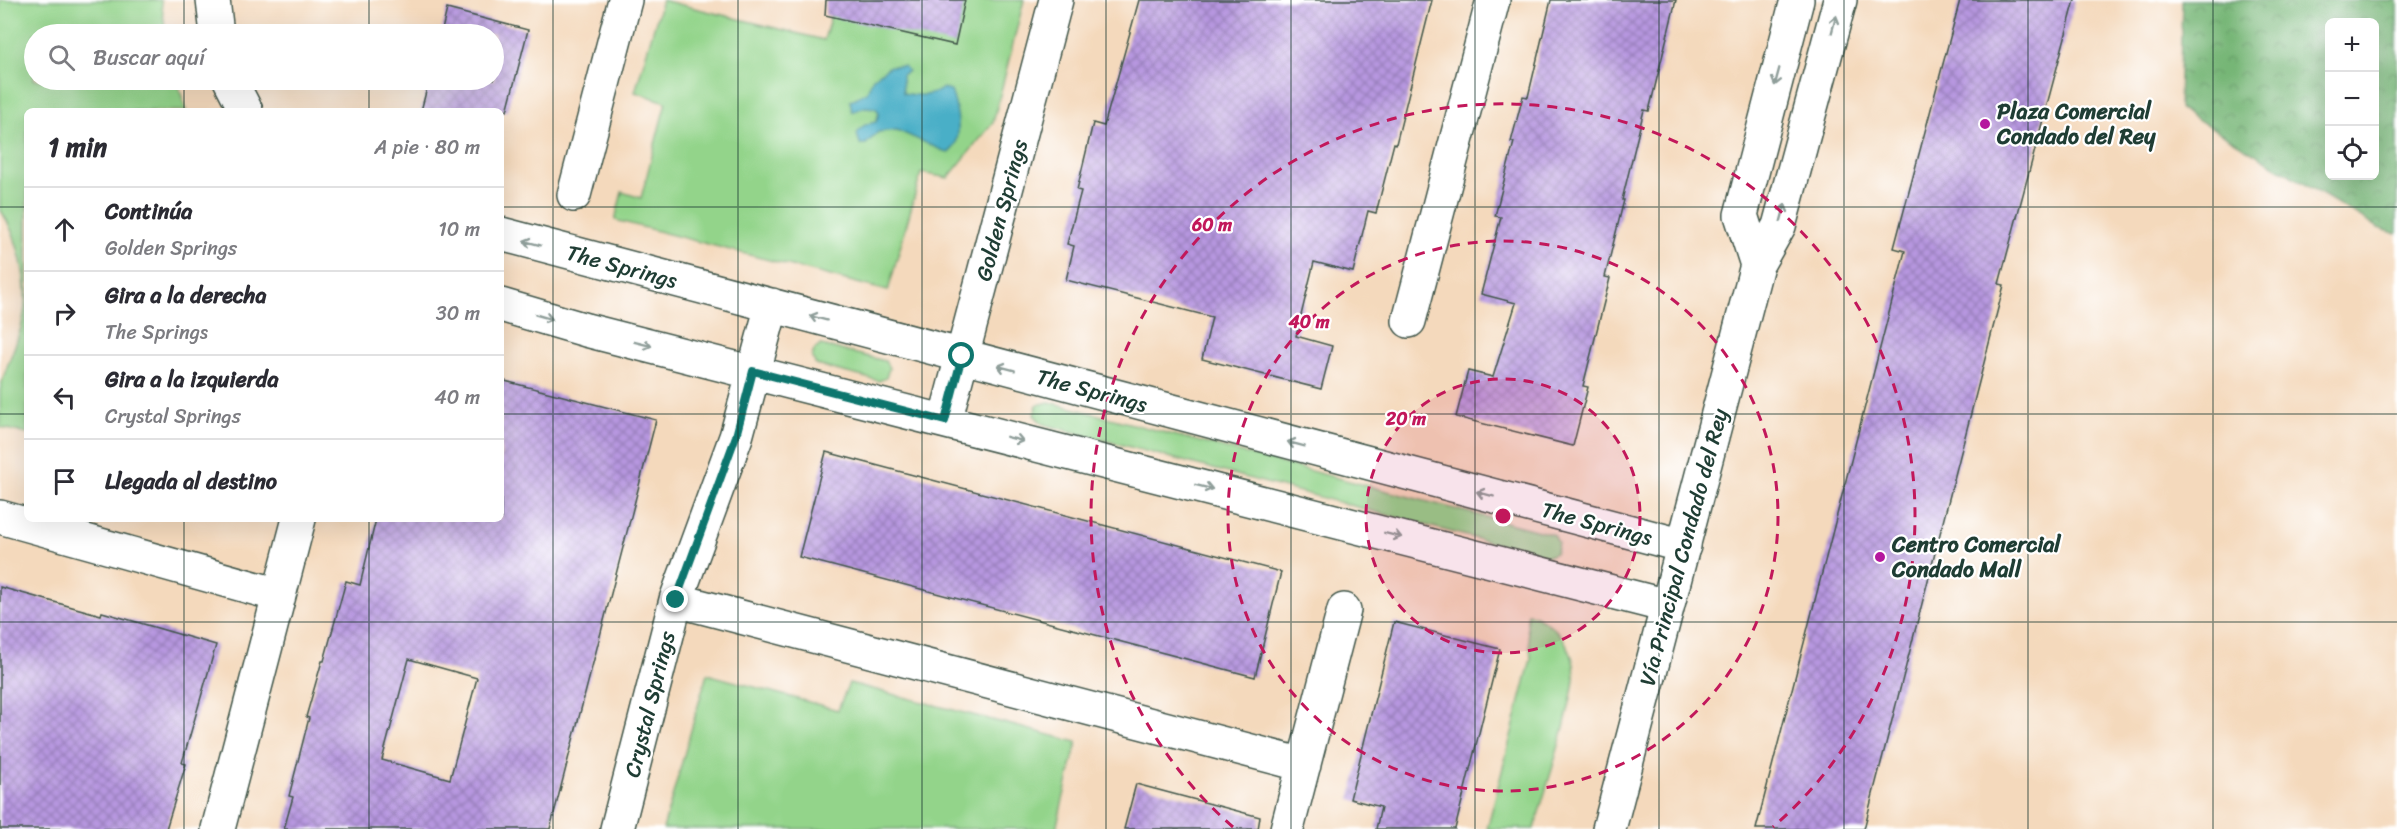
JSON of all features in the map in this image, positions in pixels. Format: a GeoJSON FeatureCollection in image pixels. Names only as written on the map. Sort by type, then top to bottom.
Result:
{"type":"FeatureCollection","features":[{"type":"Feature","properties":{"kind":"street"},"geometry":{"type":"LineString","coordinates":[[213,0],[216,24]]}},
{"type":"Feature","properties":{"kind":"street"},"geometry":{"type":"LineString","coordinates":[[574,195],[625,0]]}},
{"type":"Feature","properties":{"kind":"street","name":"Golden Springs"},"geometry":{"type":"LineString","coordinates":[[945,421],[1056,0]]}},
{"type":"Feature","properties":{"kind":"street"},"geometry":{"type":"LineString","coordinates":[[1409,321],[1493,0]]}},
{"type":"Feature","properties":{"kind":"street"},"geometry":{"type":"LineString","coordinates":[[1757,265],[1741,215],[1797,0]]}},
{"type":"Feature","properties":{"kind":"street","name":"Vía Principal Condado del Rey"},"geometry":{"type":"LineString","coordinates":[[1609,829],[1757,265],[1779,226],[1840,0]]}},
{"type":"Feature","properties":{"kind":"street"},"geometry":{"type":"LineString","coordinates":[[235,90],[244,108]]}},
{"type":"Feature","properties":{"kind":"street","name":"The Springs"},"geometry":{"type":"LineString","coordinates":[[504,235],[1684,546]]}},
{"type":"Feature","properties":{"kind":"street","name":"Crystal Springs"},"geometry":{"type":"LineString","coordinates":[[617,829],[676,600],[736,436],[772,305]]}},
{"type":"Feature","properties":{"kind":"street"},"geometry":{"type":"LineString","coordinates":[[504,306],[1667,606]]}},
{"type":"Feature","properties":{"kind":"street"},"geometry":{"type":"LineString","coordinates":[[0,517],[279,595]]}},
{"type":"Feature","properties":{"kind":"street"},"geometry":{"type":"LineString","coordinates":[[218,829],[298,522]]}},
{"type":"Feature","properties":{"kind":"street"},"geometry":{"type":"LineString","coordinates":[[676,600],[1304,765]]}},
{"type":"Feature","properties":{"kind":"street"},"geometry":{"type":"LineString","coordinates":[[1287,829],[1344,610]]}},
{"type":"Feature","properties":{"kind":"green space"},"geometry":{"type":"Polygon","coordinates":[[[0,0],[161,0],[165,24],[24,24],[24,90],[180,90],[185,108],[24,108],[24,277],[13,233],[0,209],[0,0]]]}},
{"type":"Feature","properties":{"kind":"green space"},"geometry":{"type":"Polygon","coordinates":[[[662,0],[824,40],[835,0],[1024,0],[993,123],[948,178],[921,173],[888,291],[615,220],[622,192],[641,198],[666,102],[635,92],[662,0]]]}},
{"type":"Feature","properties":{"kind":"green space"},"geometry":{"type":"Polygon","coordinates":[[[2182,0],[2397,0],[2397,234],[2378,228],[2179,108],[2182,0]]]}},
{"type":"Feature","properties":{"kind":"green space"},"geometry":{"type":"Polygon","coordinates":[[[24,313],[24,433],[0,427],[0,390],[24,313]]]}},
{"type":"Feature","properties":{"kind":"green space"},"geometry":{"type":"Polygon","coordinates":[[[821,345],[885,361],[889,368],[886,378],[879,381],[816,365],[812,357],[814,350],[821,345]]]}},
{"type":"Feature","properties":{"kind":"green space"},"geometry":{"type":"Polygon","coordinates":[[[1049,402],[1554,535],[1558,543],[1555,553],[1546,557],[1043,424],[1034,415],[1037,405],[1049,402]]]}},
{"type":"Feature","properties":{"kind":"green space"},"geometry":{"type":"Polygon","coordinates":[[[1528,613],[1551,626],[1568,647],[1574,665],[1571,697],[1534,829],[1487,829],[1531,659],[1528,613]]]}},
{"type":"Feature","properties":{"kind":"green space"},"geometry":{"type":"Polygon","coordinates":[[[707,674],[838,710],[849,683],[1077,742],[1056,829],[663,829],[707,674]]]}},
{"type":"Feature","properties":{"kind":"water"},"geometry":{"type":"Polygon","coordinates":[[[890,66],[904,66],[908,71],[902,75],[903,93],[924,95],[943,88],[951,91],[957,115],[958,133],[953,148],[948,153],[897,130],[878,132],[866,144],[860,144],[857,134],[865,125],[876,122],[879,113],[876,108],[865,107],[852,112],[850,101],[867,92],[873,78],[890,66]]]}},
{"type":"Feature","properties":{"kind":"building"},"geometry":{"type":"Polygon","coordinates":[[[826,0],[965,0],[955,45],[825,15],[826,0]]]}},
{"type":"Feature","properties":{"kind":"building"},"geometry":{"type":"Polygon","coordinates":[[[1139,0],[1432,0],[1376,213],[1368,211],[1353,272],[1314,262],[1296,336],[1332,346],[1321,389],[1202,359],[1212,317],[1066,280],[1074,246],[1067,244],[1081,191],[1077,190],[1093,123],[1104,126],[1139,0]]]}},
{"type":"Feature","properties":{"kind":"building"},"geometry":{"type":"Polygon","coordinates":[[[1551,0],[1676,0],[1649,111],[1644,110],[1622,200],[1624,200],[1605,277],[1610,278],[1583,386],[1588,387],[1573,446],[1456,417],[1468,371],[1493,377],[1516,303],[1481,294],[1501,217],[1495,216],[1514,142],[1511,142],[1523,96],[1528,97],[1551,0]]]}},
{"type":"Feature","properties":{"kind":"building","name":"Centro Comercial Condado Mall"},"geometry":{"type":"Polygon","coordinates":[[[1960,0],[2075,0],[1999,284],[2004,285],[1864,829],[1756,829],[1905,251],[1894,248],[1960,0]]]}},
{"type":"Feature","properties":{"kind":"building"},"geometry":{"type":"Polygon","coordinates":[[[447,9],[528,30],[507,111],[504,111],[504,108],[422,108],[426,90],[504,90],[504,24],[443,24],[447,9]]]}},
{"type":"Feature","properties":{"kind":"building"},"geometry":{"type":"Polygon","coordinates":[[[504,381],[656,420],[550,829],[284,829],[293,797],[289,796],[309,718],[306,717],[346,581],[360,585],[375,522],[504,522],[504,381]],[[409,659],[382,760],[450,779],[477,678],[409,659]]]}},
{"type":"Feature","properties":{"kind":"building"},"geometry":{"type":"Polygon","coordinates":[[[826,452],[1281,572],[1255,677],[799,557],[826,452]]]}},
{"type":"Feature","properties":{"kind":"building"},"geometry":{"type":"Polygon","coordinates":[[[0,587],[101,615],[102,612],[216,645],[182,763],[186,764],[166,829],[0,829],[0,587]]]}},
{"type":"Feature","properties":{"kind":"building"},"geometry":{"type":"Polygon","coordinates":[[[1394,622],[1500,649],[1455,829],[1376,829],[1381,807],[1350,799],[1394,622]]]}},
{"type":"Feature","properties":{"kind":"building"},"geometry":{"type":"Polygon","coordinates":[[[1136,784],[1260,817],[1258,829],[1124,829],[1136,784]]]}},
{"type":"Feature","properties":{"kind":"place","name":"Plaza Comercial Condado del Rey"},"geometry":{"type":"Point","coordinates":[1985,124]}},
{"type":"Feature","properties":{"kind":"place","name":"Centro Comercial Condado Mall"},"geometry":{"type":"Point","coordinates":[1880,557]}},
{"type":"Feature","properties":{"kind":"route"},"geometry":{"type":"LineString","coordinates":[[676,600],[736,436],[753,371],[945,421],[962,356]]}}]}
